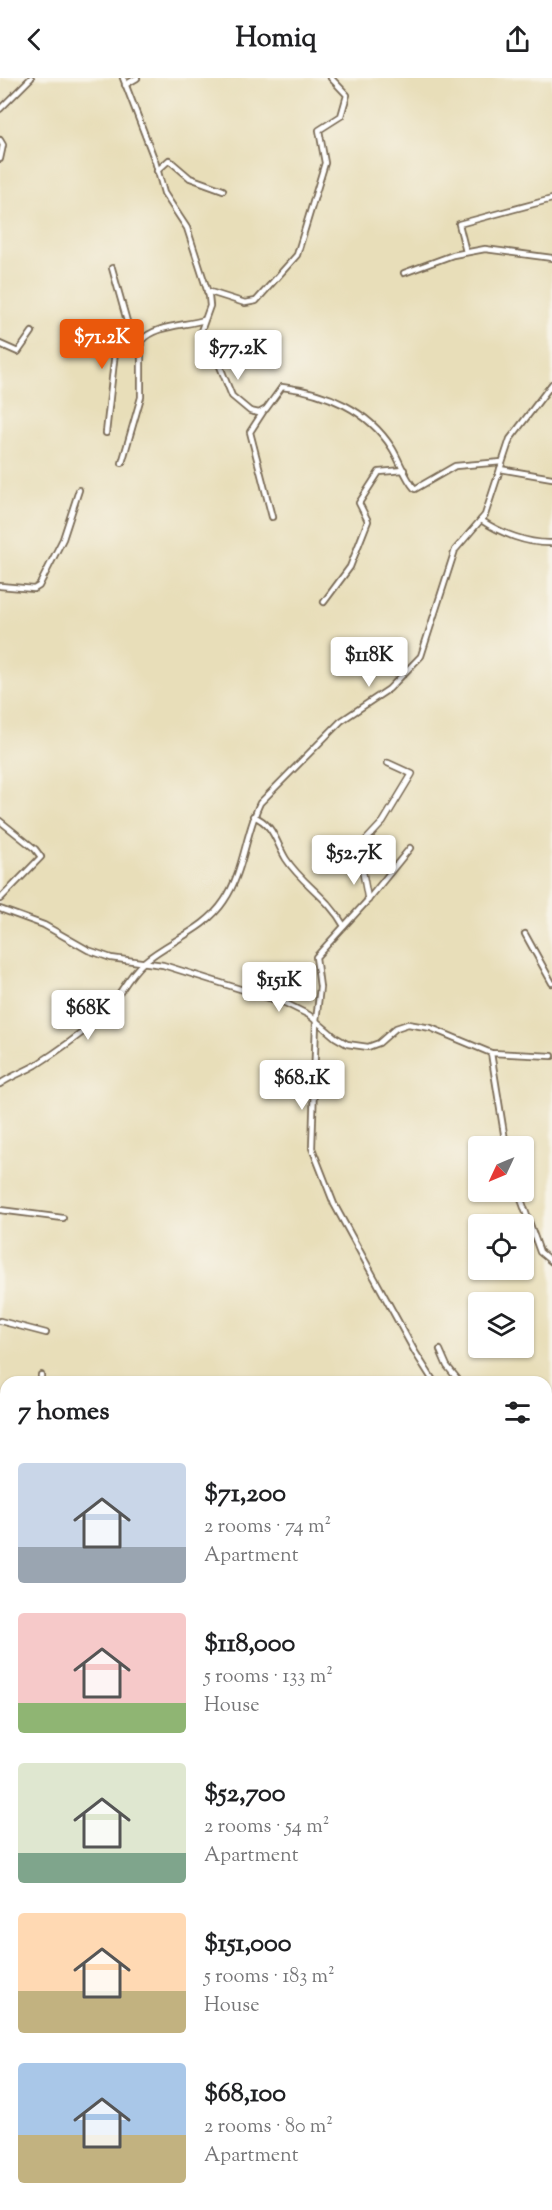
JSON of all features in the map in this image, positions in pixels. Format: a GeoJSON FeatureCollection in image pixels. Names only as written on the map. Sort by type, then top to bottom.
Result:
{"type":"FeatureCollection","features":[{"type":"Feature","properties":{"kind":"street"},"geometry":{"type":"LineString","coordinates":[[0,109],[31,78]]}},
{"type":"Feature","properties":{"kind":"street"},"geometry":{"type":"LineString","coordinates":[[123,78],[158,171],[166,200],[187,228],[207,291],[210,306],[201,331],[204,348],[219,364],[232,396],[250,411],[262,412]]}},
{"type":"Feature","properties":{"kind":"street"},"geometry":{"type":"LineString","coordinates":[[125,85],[137,78]]}},
{"type":"Feature","properties":{"kind":"street"},"geometry":{"type":"LineString","coordinates":[[207,291],[245,303],[256,301],[297,255],[325,163],[320,130],[336,121],[344,107],[346,93],[331,78]]}},
{"type":"Feature","properties":{"kind":"street"},"geometry":{"type":"LineString","coordinates":[[0,140],[3,145],[0,159]]}},
{"type":"Feature","properties":{"kind":"street"},"geometry":{"type":"LineString","coordinates":[[158,171],[169,160],[190,178],[223,190]]}},
{"type":"Feature","properties":{"kind":"street"},"geometry":{"type":"LineString","coordinates":[[466,252],[459,224],[552,199]]}},
{"type":"Feature","properties":{"kind":"street"},"geometry":{"type":"LineString","coordinates":[[404,273],[466,252],[498,249],[552,258]]}},
{"type":"Feature","properties":{"kind":"street"},"geometry":{"type":"LineString","coordinates":[[112,268],[129,325],[131,344]]}},
{"type":"Feature","properties":{"kind":"street"},"geometry":{"type":"LineString","coordinates":[[106,433],[115,352],[160,330],[204,320]]}},
{"type":"Feature","properties":{"kind":"street"},"geometry":{"type":"LineString","coordinates":[[0,344],[18,352],[32,332]]}},
{"type":"Feature","properties":{"kind":"street"},"geometry":{"type":"LineString","coordinates":[[122,463],[141,397],[141,341]]}},
{"type":"Feature","properties":{"kind":"street"},"geometry":{"type":"LineString","coordinates":[[0,1084],[36,1065],[98,1019],[114,1003],[127,980],[144,962],[170,942],[210,919],[225,901],[238,874],[254,816],[265,797],[341,721],[389,689],[414,666],[424,649],[454,550],[481,520],[510,439],[552,384]]}},
{"type":"Feature","properties":{"kind":"street"},"geometry":{"type":"LineString","coordinates":[[272,517],[250,432],[262,412],[282,387],[352,407],[374,425],[387,441],[412,486],[417,489],[455,465],[502,462]]}},
{"type":"Feature","properties":{"kind":"street"},"geometry":{"type":"LineString","coordinates":[[500,469],[552,478]]}},
{"type":"Feature","properties":{"kind":"street"},"geometry":{"type":"LineString","coordinates":[[324,602],[350,567],[368,521],[359,503],[378,472],[404,470]]}},
{"type":"Feature","properties":{"kind":"street"},"geometry":{"type":"LineString","coordinates":[[0,586],[34,589],[39,586],[63,539],[79,490]]}},
{"type":"Feature","properties":{"kind":"street"},"geometry":{"type":"LineString","coordinates":[[481,520],[495,529],[528,541],[552,543]]}},
{"type":"Feature","properties":{"kind":"street"},"geometry":{"type":"LineString","coordinates":[[368,900],[363,873],[352,855],[383,822],[412,774],[388,763]]}},
{"type":"Feature","properties":{"kind":"street"},"geometry":{"type":"LineString","coordinates":[[254,816],[269,827],[289,863],[328,901],[344,926]]}},
{"type":"Feature","properties":{"kind":"street"},"geometry":{"type":"LineString","coordinates":[[0,821],[36,849],[41,857],[0,900]]}},
{"type":"Feature","properties":{"kind":"street"},"geometry":{"type":"LineString","coordinates":[[410,848],[368,900],[316,957],[320,987],[316,1021],[312,1148],[328,1192],[430,1376]]}},
{"type":"Feature","properties":{"kind":"street"},"geometry":{"type":"LineString","coordinates":[[0,909],[44,925],[88,950],[111,958],[163,965],[285,1003],[316,1021],[335,1037],[358,1047],[379,1043],[396,1028],[408,1024],[431,1028],[491,1053],[552,1056]]}},
{"type":"Feature","properties":{"kind":"street"},"geometry":{"type":"LineString","coordinates":[[525,934],[552,983]]}},
{"type":"Feature","properties":{"kind":"street"},"geometry":{"type":"LineString","coordinates":[[491,1053],[504,1136]]}},
{"type":"Feature","properties":{"kind":"street"},"geometry":{"type":"LineString","coordinates":[[522,1202],[540,1252],[552,1262]]}},
{"type":"Feature","properties":{"kind":"street"},"geometry":{"type":"LineString","coordinates":[[0,1210],[63,1218]]}},
{"type":"Feature","properties":{"kind":"street"},"geometry":{"type":"LineString","coordinates":[[0,1321],[46,1333]]}},
{"type":"Feature","properties":{"kind":"street"},"geometry":{"type":"LineString","coordinates":[[440,1350],[447,1366],[455,1376]]}}]}
